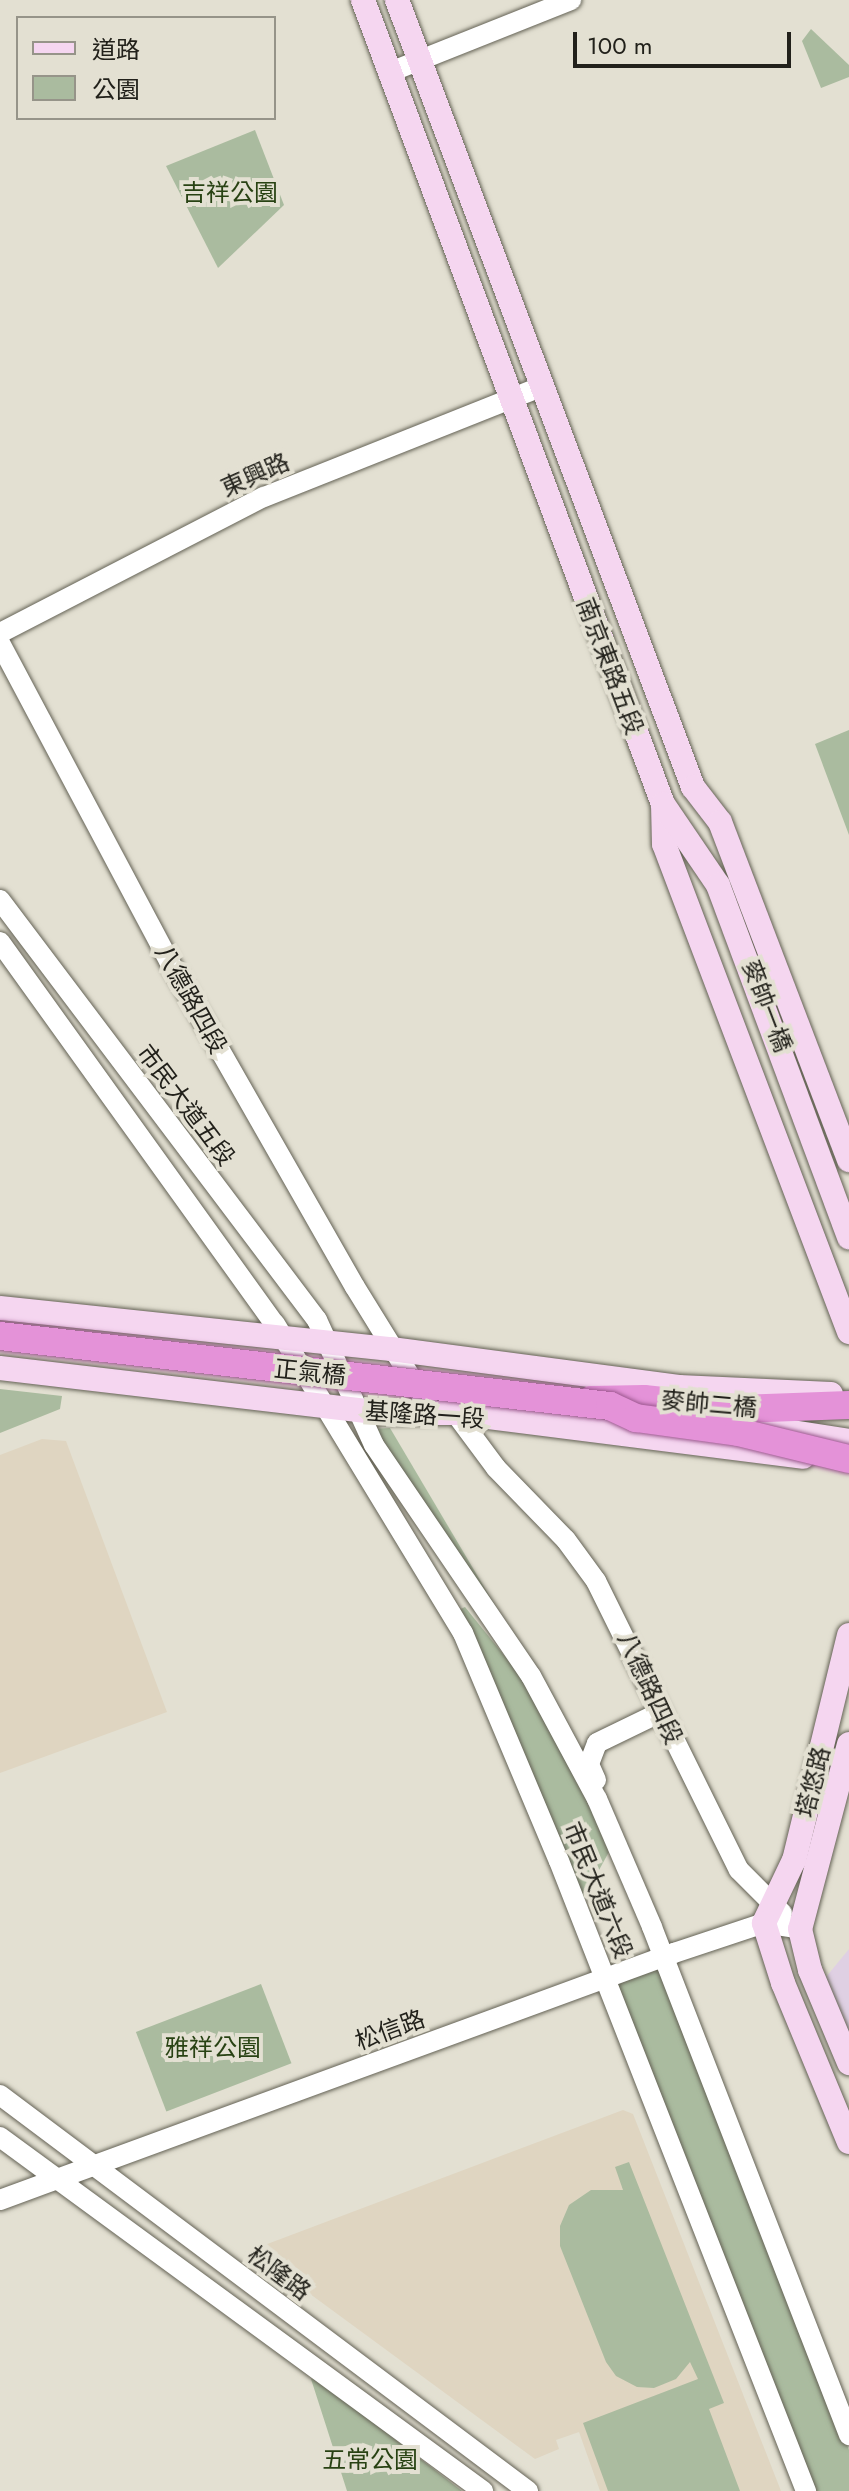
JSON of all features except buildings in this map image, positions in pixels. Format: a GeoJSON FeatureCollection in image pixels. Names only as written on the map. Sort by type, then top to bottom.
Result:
{"type":"FeatureCollection","features":[{"type":"Feature","properties":{"kind":"highway","name":"正氣橋"},"geometry":{"type":"LineString","coordinates":[[1,1336],[569,1401],[642,1420],[849,1443]]}},
{"type":"Feature","properties":{"kind":"highway","name":"正氣橋"},"geometry":{"type":"LineString","coordinates":[[1,1336],[610,1406],[636,1418],[738,1432],[849,1457]]}},
{"type":"Feature","properties":{"kind":"highway","name":"麥帥二橋"},"geometry":{"type":"LineString","coordinates":[[610,1406],[638,1399],[849,1419]]}},
{"type":"Feature","properties":{"kind":"highway","name":"麥帥二橋"},"geometry":{"type":"LineString","coordinates":[[569,1401],[644,1399],[808,1410],[849,1405]]}},
{"type":"Feature","properties":{"kind":"main road","name":"南京東路五段"},"geometry":{"type":"LineString","coordinates":[[363,0],[663,804],[664,844],[849,1332]]}},
{"type":"Feature","properties":{"kind":"main road","name":"南京東路五段"},"geometry":{"type":"LineString","coordinates":[[397,0],[693,787],[720,822],[849,1160]]}},
{"type":"Feature","properties":{"kind":"main road","name":"麥帥一橋"},"geometry":{"type":"LineString","coordinates":[[693,787],[716,874],[849,1237]]}},
{"type":"Feature","properties":{"kind":"main road"},"geometry":{"type":"LineString","coordinates":[[663,804],[716,874]]}},
{"type":"Feature","properties":{"kind":"main road","name":"麥帥一橋"},"geometry":{"type":"LineString","coordinates":[[716,874],[849,1222]]}},
{"type":"Feature","properties":{"kind":"main road"},"geometry":{"type":"LineString","coordinates":[[0,1308],[391,1349],[679,1387],[849,1394]]}},
{"type":"Feature","properties":{"kind":"main road"},"geometry":{"type":"LineString","coordinates":[[74,1376],[90,1318]]}},
{"type":"Feature","properties":{"kind":"main road","name":"基隆路一段"},"geometry":{"type":"LineString","coordinates":[[0,1368],[356,1409],[446,1414],[758,1453],[821,1459],[849,1457]]}},
{"type":"Feature","properties":{"kind":"main road"},"geometry":{"type":"LineString","coordinates":[[446,1414],[474,1393],[849,1443]]}},
{"type":"Feature","properties":{"kind":"main road","name":"塔悠路"},"geometry":{"type":"LineString","coordinates":[[768,1914],[794,1860],[849,1635]]}},
{"type":"Feature","properties":{"kind":"main road","name":"塔悠路"},"geometry":{"type":"LineString","coordinates":[[800,1929],[849,1744]]}},
{"type":"Feature","properties":{"kind":"main road","name":"八德路四段"},"geometry":{"type":"LineString","coordinates":[[768,1914],[849,2142]]}},
{"type":"Feature","properties":{"kind":"main road"},"geometry":{"type":"LineString","coordinates":[[800,1929],[810,1970],[849,2063]]}},
{"type":"Feature","properties":{"kind":"street"},"geometry":{"type":"LineString","coordinates":[[390,72],[571,0]]}},
{"type":"Feature","properties":{"kind":"street","name":"東興路"},"geometry":{"type":"LineString","coordinates":[[0,633],[264,497],[541,387]]}},
{"type":"Feature","properties":{"kind":"street","name":"八德路四段"},"geometry":{"type":"LineString","coordinates":[[0,643],[169,961],[391,1349],[446,1414],[566,1540],[596,1581],[739,1870],[768,1914],[800,1929]]}},
{"type":"Feature","properties":{"kind":"street","name":"市民大道五段"},"geometry":{"type":"LineString","coordinates":[[0,900],[317,1320],[329,1343]]}},
{"type":"Feature","properties":{"kind":"street"},"geometry":{"type":"LineString","coordinates":[[0,942],[284,1337]]}},
{"type":"Feature","properties":{"kind":"street","name":"市民大道六段"},"geometry":{"type":"LineString","coordinates":[[284,1337],[463,1633],[605,1978],[806,2491]]}},
{"type":"Feature","properties":{"kind":"street","name":"市民大道六段"},"geometry":{"type":"LineString","coordinates":[[329,1343],[356,1409],[447,1559],[531,1676],[624,1863],[849,2435]]}},
{"type":"Feature","properties":{"kind":"street"},"geometry":{"type":"LineString","coordinates":[[624,1863],[589,1764],[590,1752],[597,1743],[661,1712]]}},
{"type":"Feature","properties":{"kind":"street","name":"松信路"},"geometry":{"type":"LineString","coordinates":[[0,2200],[663,1958],[768,1914]]}},
{"type":"Feature","properties":{"kind":"street","name":"松隆路"},"geometry":{"type":"LineString","coordinates":[[0,2095],[528,2491]]}},
{"type":"Feature","properties":{"kind":"street"},"geometry":{"type":"LineString","coordinates":[[0,2137],[483,2491]]}},
{"type":"Feature","properties":{"kind":"shaded area"},"geometry":{"type":"Polygon","coordinates":[[[42,1439],[66,1441],[167,1712],[0,1773],[0,1455],[42,1439]]]}},
{"type":"Feature","properties":{"kind":"shaded area"},"geometry":{"type":"Polygon","coordinates":[[[849,1949],[849,2032],[826,1977],[849,1949]]]}},
{"type":"Feature","properties":{"kind":"shaded area"},"geometry":{"type":"Polygon","coordinates":[[[623,2110],[633,2114],[781,2491],[600,2491],[579,2432],[556,2440],[559,2449],[535,2459],[257,2255],[262,2246],[623,2110]]]}},
{"type":"Feature","properties":{"kind":"green space"},"geometry":{"type":"Polygon","coordinates":[[[811,29],[849,65],[849,77],[821,88],[802,41],[811,29]]]}},
{"type":"Feature","properties":{"kind":"green space","name":"吉祥公園"},"geometry":{"type":"Polygon","coordinates":[[[255,130],[284,205],[218,268],[166,166],[255,130]]]}},
{"type":"Feature","properties":{"kind":"green space"},"geometry":{"type":"Polygon","coordinates":[[[849,730],[849,835],[815,744],[849,730]]]}},
{"type":"Feature","properties":{"kind":"green space"},"geometry":{"type":"Polygon","coordinates":[[[0,1389],[62,1396],[60,1409],[0,1433],[0,1389]]]}},
{"type":"Feature","properties":{"kind":"green space"},"geometry":{"type":"Polygon","coordinates":[[[390,1428],[571,1734],[369,1429],[390,1428]]]}},
{"type":"Feature","properties":{"kind":"green space"},"geometry":{"type":"Polygon","coordinates":[[[465,1607],[519,1674],[583,1788],[610,1850],[581,1903],[456,1611],[465,1607]]]}},
{"type":"Feature","properties":{"kind":"green space"},"geometry":{"type":"Polygon","coordinates":[[[664,1965],[849,2450],[849,2491],[809,2491],[614,1982],[664,1965]]]}},
{"type":"Feature","properties":{"kind":"green space","name":"雅祥公園"},"geometry":{"type":"Polygon","coordinates":[[[261,1984],[291,2063],[166,2111],[136,2032],[261,1984]]]}},
{"type":"Feature","properties":{"kind":"green space"},"geometry":{"type":"Polygon","coordinates":[[[629,2162],[724,2403],[709,2409],[740,2491],[608,2491],[583,2423],[698,2379],[690,2362],[676,2379],[654,2388],[637,2387],[616,2376],[606,2362],[560,2246],[560,2226],[569,2205],[591,2190],[623,2190],[615,2167],[629,2162]]]}},
{"type":"Feature","properties":{"kind":"green space","name":"五常公園"},"geometry":{"type":"Polygon","coordinates":[[[316,2376],[462,2491],[347,2491],[311,2379],[316,2376]]]}}]}
